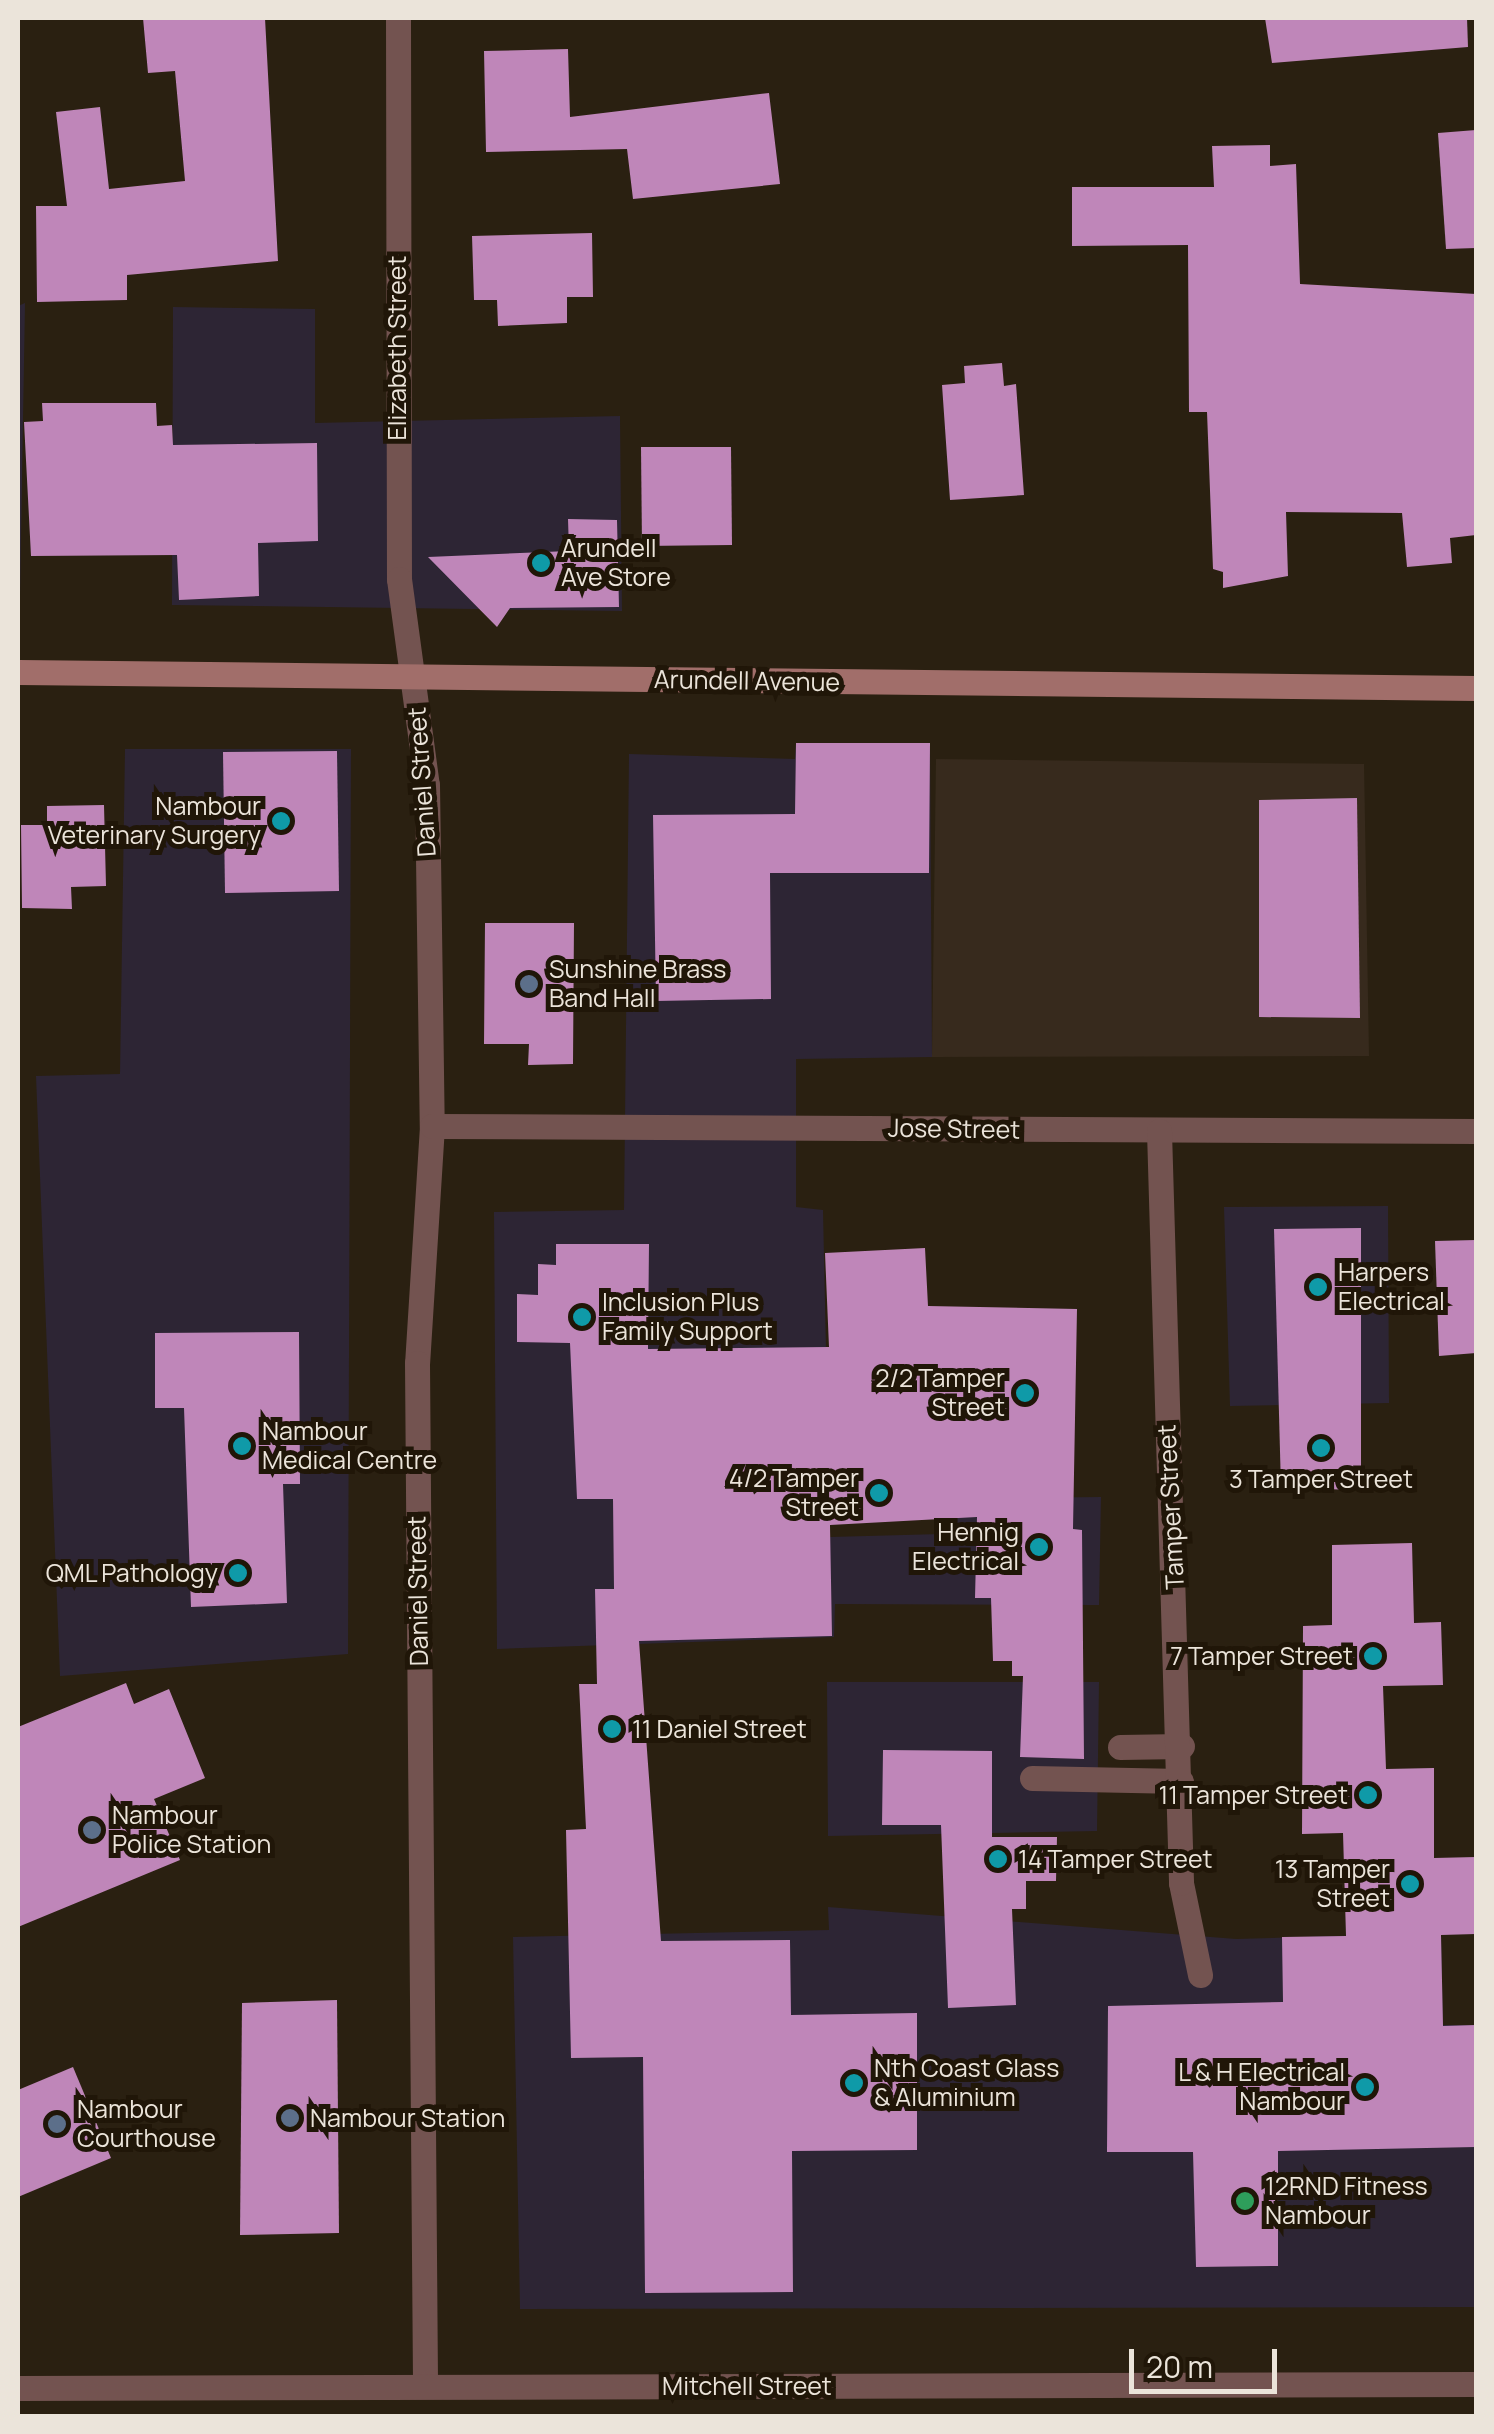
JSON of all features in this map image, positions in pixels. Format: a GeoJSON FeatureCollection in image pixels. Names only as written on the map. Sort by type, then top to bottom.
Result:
{"type":"FeatureCollection","features":[{"type":"Feature","properties":{"kind":"main road","name":"Arundell Avenue"},"geometry":{"type":"LineString","coordinates":[[18,672],[1476,688]]}},
{"type":"Feature","properties":{"kind":"street","name":"Elizabeth Street"},"geometry":{"type":"LineString","coordinates":[[398,18],[399,579],[412,678]]}},
{"type":"Feature","properties":{"kind":"street","name":"Daniel Street"},"geometry":{"type":"LineString","coordinates":[[412,678],[427,786],[432,1126],[417,1382],[425,2386]]}},
{"type":"Feature","properties":{"kind":"street","name":"Jose Street"},"geometry":{"type":"LineString","coordinates":[[432,1126],[1476,1132]]}},
{"type":"Feature","properties":{"kind":"street","name":"Tamper Street"},"geometry":{"type":"LineString","coordinates":[[1159,1131],[1182,1746],[1181,1883],[1200,1975]]}},
{"type":"Feature","properties":{"kind":"street"},"geometry":{"type":"LineString","coordinates":[[1120,1747],[1182,1746]]}},
{"type":"Feature","properties":{"kind":"street"},"geometry":{"type":"LineString","coordinates":[[1032,1778],[1181,1781]]}},
{"type":"Feature","properties":{"kind":"street","name":"Mitchell Street"},"geometry":{"type":"LineString","coordinates":[[18,2388],[1476,2384]]}},
{"type":"Feature","properties":{"kind":"shaded area"},"geometry":{"type":"Polygon","coordinates":[[[25,303],[20,596],[18,596],[18,306],[25,303]]]}},
{"type":"Feature","properties":{"kind":"shaded area"},"geometry":{"type":"Polygon","coordinates":[[[173,307],[315,309],[315,423],[620,416],[622,611],[172,605],[173,307]]]}},
{"type":"Feature","properties":{"kind":"shaded area"},"geometry":{"type":"Polygon","coordinates":[[[796,743],[930,743],[932,1057],[796,1059],[796,1207],[823,1210],[830,1537],[941,1534],[942,1499],[1101,1497],[1099,1605],[835,1604],[834,1637],[497,1649],[494,1212],[624,1210],[629,754],[795,759],[796,743]]]}},
{"type":"Feature","properties":{"kind":"shaded area"},"geometry":{"type":"Polygon","coordinates":[[[125,749],[351,749],[348,1654],[60,1676],[36,1076],[120,1074],[125,749]]]}},
{"type":"Feature","properties":{"kind":"shaded area"},"geometry":{"type":"Polygon","coordinates":[[[936,759],[1364,764],[1369,1056],[932,1057],[936,759]]]}},
{"type":"Feature","properties":{"kind":"shaded area"},"geometry":{"type":"Polygon","coordinates":[[[1388,1206],[1389,1403],[1230,1406],[1224,1207],[1388,1206]]]}},
{"type":"Feature","properties":{"kind":"shaded area"},"geometry":{"type":"Polygon","coordinates":[[[827,1682],[1099,1682],[1097,1831],[828,1836],[827,1682]]]}},
{"type":"Feature","properties":{"kind":"shaded area"},"geometry":{"type":"Polygon","coordinates":[[[828,1907],[1236,1939],[1441,1933],[1443,2025],[1476,2025],[1476,2307],[520,2309],[513,1937],[829,1930],[828,1907]]]}},
{"type":"Feature","properties":{"kind":"building"},"geometry":{"type":"Polygon","coordinates":[[[143,18],[265,18],[278,261],[127,275],[127,300],[37,302],[36,206],[67,206],[56,112],[100,107],[109,189],[185,181],[175,71],[148,73],[143,18]]]}},
{"type":"Feature","properties":{"kind":"building"},"geometry":{"type":"Polygon","coordinates":[[[1265,18],[1467,18],[1468,47],[1272,63],[1265,18]]]}},
{"type":"Feature","properties":{"kind":"building"},"geometry":{"type":"Polygon","coordinates":[[[568,49],[570,117],[769,93],[780,184],[633,199],[627,149],[486,152],[484,51],[568,49]]]}},
{"type":"Feature","properties":{"kind":"building"},"geometry":{"type":"Polygon","coordinates":[[[1476,130],[1476,248],[1446,249],[1438,133],[1476,130]]]}},
{"type":"Feature","properties":{"kind":"building"},"geometry":{"type":"Polygon","coordinates":[[[1270,145],[1270,166],[1296,164],[1300,284],[1476,294],[1476,535],[1450,538],[1452,563],[1407,567],[1402,513],[1286,512],[1288,576],[1223,588],[1223,572],[1213,569],[1207,412],[1189,412],[1188,245],[1072,246],[1072,187],[1214,187],[1212,146],[1270,145]]]}},
{"type":"Feature","properties":{"kind":"building"},"geometry":{"type":"Polygon","coordinates":[[[592,233],[593,297],[567,297],[567,323],[498,326],[497,300],[474,300],[472,236],[592,233]]]}},
{"type":"Feature","properties":{"kind":"building"},"geometry":{"type":"Polygon","coordinates":[[[1002,363],[1004,386],[1016,384],[1024,495],[950,500],[942,385],[965,383],[964,366],[1002,363]]]}},
{"type":"Feature","properties":{"kind":"building"},"geometry":{"type":"Polygon","coordinates":[[[42,403],[156,403],[157,426],[172,425],[173,445],[317,443],[318,541],[258,543],[259,596],[179,600],[177,555],[31,556],[24,422],[43,421],[42,403]]]}},
{"type":"Feature","properties":{"kind":"building"},"geometry":{"type":"Polygon","coordinates":[[[641,447],[731,447],[732,545],[642,546],[641,447]]]}},
{"type":"Feature","properties":{"kind":"building","name":"Arundell Ave Store"},"geometry":{"type":"Polygon","coordinates":[[[568,519],[617,520],[619,607],[510,608],[497,627],[428,557],[569,551],[568,519]]]}},
{"type":"Feature","properties":{"kind":"building"},"geometry":{"type":"Polygon","coordinates":[[[796,743],[930,743],[929,873],[770,873],[771,999],[656,1001],[653,815],[795,814],[796,743]]]}},
{"type":"Feature","properties":{"kind":"building","name":"Nambour Veterinary Surgery"},"geometry":{"type":"Polygon","coordinates":[[[337,751],[339,891],[225,893],[223,752],[337,751]]]}},
{"type":"Feature","properties":{"kind":"building"},"geometry":{"type":"Polygon","coordinates":[[[1357,798],[1360,1018],[1259,1017],[1259,800],[1357,798]]]}},
{"type":"Feature","properties":{"kind":"building"},"geometry":{"type":"Polygon","coordinates":[[[104,805],[106,886],[71,887],[72,909],[22,908],[21,825],[47,825],[47,806],[104,805]]]}},
{"type":"Feature","properties":{"kind":"building","name":"Sunshine Brass Band Hall"},"geometry":{"type":"Polygon","coordinates":[[[485,923],[574,923],[573,1064],[528,1065],[529,1044],[484,1044],[485,923]]]}},
{"type":"Feature","properties":{"kind":"building"},"geometry":{"type":"Polygon","coordinates":[[[1361,1228],[1361,1490],[1281,1488],[1274,1229],[1361,1228]]]}},
{"type":"Feature","properties":{"kind":"building"},"geometry":{"type":"Polygon","coordinates":[[[1476,1240],[1476,1353],[1439,1356],[1435,1241],[1476,1240]]]}},
{"type":"Feature","properties":{"kind":"building"},"geometry":{"type":"Polygon","coordinates":[[[556,1244],[649,1244],[648,1349],[829,1347],[825,1253],[925,1248],[928,1306],[1077,1309],[1073,1529],[1082,1530],[1084,1759],[1020,1757],[1023,1676],[1012,1676],[1012,1661],[993,1661],[991,1598],[975,1598],[977,1517],[830,1525],[832,1636],[639,1641],[661,1941],[790,1940],[791,2015],[917,2013],[917,2150],[792,2151],[793,2292],[645,2293],[643,2057],[571,2058],[566,1830],[586,1829],[579,1684],[597,1684],[595,1589],[614,1589],[613,1499],[577,1499],[570,1343],[517,1342],[517,1294],[538,1295],[538,1264],[556,1265],[556,1244]]]}},
{"type":"Feature","properties":{"kind":"building","name":"Nambour Medical Centre"},"geometry":{"type":"Polygon","coordinates":[[[299,1332],[300,1484],[283,1484],[287,1603],[191,1607],[184,1408],[155,1408],[155,1333],[299,1332]]]}},
{"type":"Feature","properties":{"kind":"building"},"geometry":{"type":"Polygon","coordinates":[[[1412,1543],[1414,1623],[1441,1622],[1443,1685],[1383,1686],[1386,1769],[1434,1768],[1434,1858],[1476,1857],[1476,1934],[1441,1935],[1443,2026],[1476,2025],[1476,2147],[1278,2151],[1278,2266],[1196,2267],[1193,2152],[1107,2152],[1108,2006],[1283,2002],[1282,1937],[1346,1936],[1343,1833],[1302,1834],[1303,1626],[1332,1625],[1332,1545],[1412,1543]]]}},
{"type":"Feature","properties":{"kind":"building","name":"Nambour Police Station"},"geometry":{"type":"Polygon","coordinates":[[[126,1683],[134,1704],[169,1689],[205,1778],[154,1799],[180,1860],[18,1927],[18,1727],[126,1683]]]}},
{"type":"Feature","properties":{"kind":"building"},"geometry":{"type":"Polygon","coordinates":[[[883,1750],[992,1751],[992,1837],[1057,1837],[1056,1881],[1026,1881],[1026,1909],[1012,1909],[1016,2005],[948,2008],[941,1825],[882,1825],[883,1750]]]}},
{"type":"Feature","properties":{"kind":"building","name":"Nambour Station"},"geometry":{"type":"Polygon","coordinates":[[[337,2000],[339,2233],[240,2235],[242,2003],[337,2000]]]}},
{"type":"Feature","properties":{"kind":"building","name":"Nambour Courthouse"},"geometry":{"type":"Polygon","coordinates":[[[73,2067],[111,2158],[18,2197],[18,2090],[73,2067]]]}},
{"type":"Feature","properties":{"kind":"place","name":"Arundell Ave Store"},"geometry":{"type":"Point","coordinates":[541,563]}},
{"type":"Feature","properties":{"kind":"place","name":"Nambour Veterinary Surgery"},"geometry":{"type":"Point","coordinates":[281,821]}},
{"type":"Feature","properties":{"kind":"place","name":"Sunshine Brass Band Hall"},"geometry":{"type":"Point","coordinates":[529,984]}},
{"type":"Feature","properties":{"kind":"place","name":"Harpers Electrical"},"geometry":{"type":"Point","coordinates":[1318,1287]}},
{"type":"Feature","properties":{"kind":"place","name":"Inclusion Plus Family Support"},"geometry":{"type":"Point","coordinates":[582,1317]}},
{"type":"Feature","properties":{"kind":"place","name":"2/2 Tamper Street"},"geometry":{"type":"Point","coordinates":[1025,1393]}},
{"type":"Feature","properties":{"kind":"place","name":"Nambour Medical Centre"},"geometry":{"type":"Point","coordinates":[242,1446]}},
{"type":"Feature","properties":{"kind":"place","name":"3 Tamper Street"},"geometry":{"type":"Point","coordinates":[1321,1448]}},
{"type":"Feature","properties":{"kind":"place","name":"4/2 Tamper Street"},"geometry":{"type":"Point","coordinates":[879,1493]}},
{"type":"Feature","properties":{"kind":"place","name":"Hennig Electrical"},"geometry":{"type":"Point","coordinates":[1039,1547]}},
{"type":"Feature","properties":{"kind":"place","name":"QML Pathology"},"geometry":{"type":"Point","coordinates":[238,1573]}},
{"type":"Feature","properties":{"kind":"place","name":"7 Tamper Street"},"geometry":{"type":"Point","coordinates":[1373,1656]}},
{"type":"Feature","properties":{"kind":"place","name":"11 Daniel Street"},"geometry":{"type":"Point","coordinates":[612,1729]}},
{"type":"Feature","properties":{"kind":"place","name":"11 Tamper Street"},"geometry":{"type":"Point","coordinates":[1368,1795]}},
{"type":"Feature","properties":{"kind":"place","name":"Nambour Police Station"},"geometry":{"type":"Point","coordinates":[92,1830]}},
{"type":"Feature","properties":{"kind":"place","name":"14 Tamper Street"},"geometry":{"type":"Point","coordinates":[998,1859]}},
{"type":"Feature","properties":{"kind":"place","name":"13 Tamper Street"},"geometry":{"type":"Point","coordinates":[1410,1884]}},
{"type":"Feature","properties":{"kind":"place","name":"Nth Coast Glass & Aluminium"},"geometry":{"type":"Point","coordinates":[854,2083]}},
{"type":"Feature","properties":{"kind":"place","name":"L & H Electrical Nambour"},"geometry":{"type":"Point","coordinates":[1365,2087]}},
{"type":"Feature","properties":{"kind":"place","name":"Nambour Station"},"geometry":{"type":"Point","coordinates":[290,2118]}},
{"type":"Feature","properties":{"kind":"place","name":"Nambour Courthouse"},"geometry":{"type":"Point","coordinates":[57,2124]}},
{"type":"Feature","properties":{"kind":"place","name":"12RND Fitness Nambour"},"geometry":{"type":"Point","coordinates":[1245,2201]}}]}
